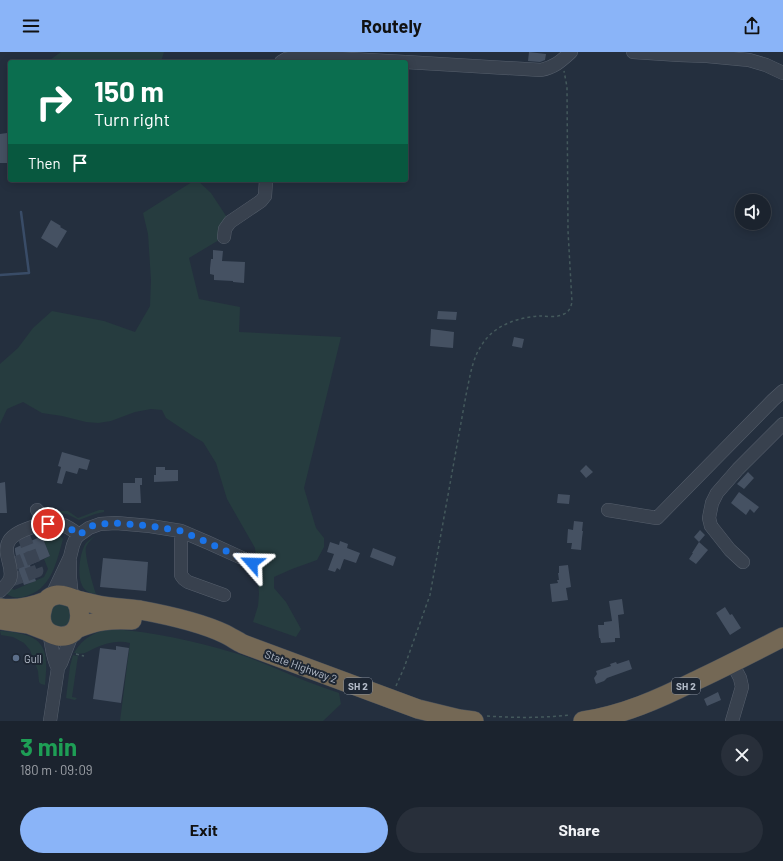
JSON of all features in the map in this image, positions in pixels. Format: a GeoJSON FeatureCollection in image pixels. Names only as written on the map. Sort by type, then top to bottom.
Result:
{"type":"FeatureCollection","features":[{"type":"Feature","properties":{"kind":"highway","name":"SH 2"},"geometry":{"type":"LineString","coordinates":[[0,608],[22,608],[57,595],[74,599]]}},
{"type":"Feature","properties":{"kind":"highway"},"geometry":{"type":"LineString","coordinates":[[48,599],[43,605],[41,615],[43,626],[48,632]]}},
{"type":"Feature","properties":{"kind":"highway","name":"State Highway 2"},"geometry":{"type":"LineString","coordinates":[[74,599],[100,605],[167,615],[204,626],[243,644],[418,709],[459,719],[480,718]]}},
{"type":"Feature","properties":{"kind":"highway"},"geometry":{"type":"LineString","coordinates":[[74,599],[80,611],[79,623],[75,631]]}},
{"type":"Feature","properties":{"kind":"highway","name":"SH 2"},"geometry":{"type":"LineString","coordinates":[[0,620],[28,624],[57,636],[75,631]]}},
{"type":"Feature","properties":{"kind":"highway","name":"State Highway 2"},"geometry":{"type":"LineString","coordinates":[[75,631],[100,620],[132,620],[174,627],[243,644]]}},
{"type":"Feature","properties":{"kind":"highway","name":"SH 2"},"geometry":{"type":"LineString","coordinates":[[578,718],[611,715],[636,708],[660,698],[783,637]]}},
{"type":"Feature","properties":{"kind":"street"},"geometry":{"type":"LineString","coordinates":[[408,62],[534,70],[546,69],[560,63],[571,52]]}},
{"type":"Feature","properties":{"kind":"street"},"geometry":{"type":"LineString","coordinates":[[634,52],[723,54],[766,65],[783,73]]}},
{"type":"Feature","properties":{"kind":"street"},"geometry":{"type":"LineString","coordinates":[[284,60],[297,57],[308,57],[367,60]]}},
{"type":"Feature","properties":{"kind":"street"},"geometry":{"type":"LineString","coordinates":[[224,237],[225,229],[230,222],[261,201],[265,196],[266,182]]}},
{"type":"Feature","properties":{"kind":"street"},"geometry":{"type":"LineString","coordinates":[[608,510],[657,518],[783,391]]}},
{"type":"Feature","properties":{"kind":"street"},"geometry":{"type":"LineString","coordinates":[[743,562],[730,550],[711,526],[709,518],[712,503],[717,493],[738,469],[783,424]]}},
{"type":"Feature","properties":{"kind":"street"},"geometry":{"type":"LineString","coordinates":[[37,510],[48,524]]}},
{"type":"Feature","properties":{"kind":"street"},"geometry":{"type":"LineString","coordinates":[[0,591],[9,581],[11,568],[6,550],[7,545],[10,539],[17,534],[42,525],[55,523],[66,526],[79,535]]}},
{"type":"Feature","properties":{"kind":"street"},"geometry":{"type":"LineString","coordinates":[[48,599],[70,557],[74,541],[79,535],[94,525],[106,523],[150,526],[181,531],[252,563]]}},
{"type":"Feature","properties":{"kind":"street"},"geometry":{"type":"LineString","coordinates":[[181,531],[181,575],[183,578],[188,582],[224,595]]}},
{"type":"Feature","properties":{"kind":"street"},"geometry":{"type":"LineString","coordinates":[[70,557],[70,578],[74,599]]}},
{"type":"Feature","properties":{"kind":"street"},"geometry":{"type":"LineString","coordinates":[[50,721],[58,668],[62,663],[75,631]]}},
{"type":"Feature","properties":{"kind":"street"},"geometry":{"type":"LineString","coordinates":[[48,632],[55,662],[58,668]]}},
{"type":"Feature","properties":{"kind":"street"},"geometry":{"type":"LineString","coordinates":[[732,663],[740,678],[742,687],[732,721]]}},
{"type":"Feature","properties":{"kind":"path"},"geometry":{"type":"LineString","coordinates":[[390,698],[404,668],[430,595],[466,395],[476,352],[484,341],[504,324],[528,317],[564,315],[569,312],[571,307],[568,231],[567,87],[565,73],[560,63]]}},
{"type":"Feature","properties":{"kind":"path"},"geometry":{"type":"LineString","coordinates":[[72,654],[84,656]]}},
{"type":"Feature","properties":{"kind":"path"},"geometry":{"type":"LineString","coordinates":[[480,718],[578,718]]}},
{"type":"Feature","properties":{"kind":"green space"},"geometry":{"type":"Polygon","coordinates":[[[61,52],[164,52],[162,60],[50,60],[61,52]]]}},
{"type":"Feature","properties":{"kind":"green space"},"geometry":{"type":"Polygon","coordinates":[[[192,182],[199,182],[211,193],[230,222],[224,237],[189,258],[199,299],[240,307],[239,332],[341,337],[304,488],[316,528],[324,538],[324,547],[317,560],[274,577],[274,588],[286,602],[301,629],[296,637],[253,622],[258,606],[259,594],[255,548],[227,499],[216,463],[203,442],[166,418],[162,410],[151,409],[135,412],[111,421],[98,423],[42,413],[23,402],[7,409],[0,424],[0,364],[18,348],[33,328],[52,311],[104,321],[135,332],[150,306],[151,280],[148,234],[143,213],[192,182]]]}},
{"type":"Feature","properties":{"kind":"green space"},"geometry":{"type":"Polygon","coordinates":[[[99,510],[104,510],[104,512],[79,520],[67,514],[50,512],[68,511],[78,518],[99,510]]]}},
{"type":"Feature","properties":{"kind":"green space"},"geometry":{"type":"Polygon","coordinates":[[[54,534],[60,535],[63,539],[56,564],[43,586],[29,595],[17,598],[5,593],[11,588],[14,590],[44,577],[48,569],[44,559],[50,556],[42,536],[54,534]]]}},
{"type":"Feature","properties":{"kind":"green space"},"geometry":{"type":"Polygon","coordinates":[[[96,535],[86,547],[86,556],[96,594],[88,592],[83,587],[79,568],[86,543],[96,535]]]}},
{"type":"Feature","properties":{"kind":"green space"},"geometry":{"type":"Polygon","coordinates":[[[56,603],[68,605],[69,611],[73,611],[70,624],[66,624],[65,628],[51,625],[48,621],[51,606],[56,606],[56,603]]]}},
{"type":"Feature","properties":{"kind":"green space"},"geometry":{"type":"Polygon","coordinates":[[[114,629],[143,632],[203,644],[243,656],[339,693],[341,704],[323,721],[120,721],[130,643],[112,642],[87,652],[78,654],[74,653],[81,643],[96,633],[114,629]]]}},
{"type":"Feature","properties":{"kind":"green space"},"geometry":{"type":"Polygon","coordinates":[[[0,631],[22,634],[38,641],[45,653],[45,685],[39,682],[38,671],[30,650],[24,643],[13,637],[1,635],[0,631]]]}},
{"type":"Feature","properties":{"kind":"green space"},"geometry":{"type":"Polygon","coordinates":[[[73,655],[78,656],[72,697],[77,698],[75,700],[66,698],[73,655]]]}},
{"type":"Feature","properties":{"kind":"building"},"geometry":{"type":"Polygon","coordinates":[[[529,52],[546,54],[545,60],[540,62],[528,61],[529,52]]]}},
{"type":"Feature","properties":{"kind":"building"},"geometry":{"type":"Polygon","coordinates":[[[7,133],[8,163],[0,163],[0,134],[7,133]]]}},
{"type":"Feature","properties":{"kind":"building"},"geometry":{"type":"Polygon","coordinates":[[[51,220],[67,231],[57,248],[41,238],[51,220]]]}},
{"type":"Feature","properties":{"kind":"building"},"geometry":{"type":"Polygon","coordinates":[[[213,250],[223,251],[222,261],[245,262],[244,283],[214,280],[214,275],[210,274],[213,250]]]}},
{"type":"Feature","properties":{"kind":"building"},"geometry":{"type":"Polygon","coordinates":[[[438,311],[457,312],[456,320],[437,319],[438,311]]]}},
{"type":"Feature","properties":{"kind":"building"},"geometry":{"type":"Polygon","coordinates":[[[431,329],[454,332],[453,348],[430,346],[431,329]]]}},
{"type":"Feature","properties":{"kind":"building"},"geometry":{"type":"Polygon","coordinates":[[[514,337],[524,339],[522,348],[512,346],[514,337]]]}},
{"type":"Feature","properties":{"kind":"building"},"geometry":{"type":"Polygon","coordinates":[[[62,452],[90,460],[87,470],[79,468],[77,474],[66,471],[62,484],[57,483],[61,467],[58,466],[62,452]]]}},
{"type":"Feature","properties":{"kind":"building"},"geometry":{"type":"Polygon","coordinates":[[[586,465],[593,472],[586,478],[580,471],[586,465]]]}},
{"type":"Feature","properties":{"kind":"building"},"geometry":{"type":"Polygon","coordinates":[[[156,467],[165,467],[165,470],[178,470],[178,481],[154,482],[156,467]]]}},
{"type":"Feature","properties":{"kind":"building"},"geometry":{"type":"Polygon","coordinates":[[[748,472],[754,478],[744,489],[737,484],[748,472]]]}},
{"type":"Feature","properties":{"kind":"building"},"geometry":{"type":"Polygon","coordinates":[[[135,478],[142,478],[142,485],[140,485],[141,503],[123,503],[123,483],[135,483],[135,478]]]}},
{"type":"Feature","properties":{"kind":"building"},"geometry":{"type":"Polygon","coordinates":[[[5,482],[7,513],[0,513],[0,483],[5,482]]]}},
{"type":"Feature","properties":{"kind":"building"},"geometry":{"type":"Polygon","coordinates":[[[739,492],[759,507],[754,513],[750,509],[746,515],[731,503],[739,492]]]}},
{"type":"Feature","properties":{"kind":"building"},"geometry":{"type":"Polygon","coordinates":[[[558,494],[570,495],[569,504],[557,503],[558,494]]]}},
{"type":"Feature","properties":{"kind":"building"},"geometry":{"type":"Polygon","coordinates":[[[574,521],[583,522],[581,550],[571,549],[572,543],[567,543],[568,529],[573,530],[574,521]]]}},
{"type":"Feature","properties":{"kind":"building"},"geometry":{"type":"Polygon","coordinates":[[[700,530],[705,535],[699,542],[694,537],[700,530]]]}},
{"type":"Feature","properties":{"kind":"building"},"geometry":{"type":"Polygon","coordinates":[[[42,536],[50,556],[30,565],[36,581],[24,585],[19,572],[15,548],[42,536]]]}},
{"type":"Feature","properties":{"kind":"building"},"geometry":{"type":"Polygon","coordinates":[[[340,541],[348,544],[347,548],[360,553],[356,563],[344,559],[340,570],[337,568],[335,572],[328,570],[334,554],[327,552],[330,542],[339,545],[340,541]]]}},
{"type":"Feature","properties":{"kind":"building"},"geometry":{"type":"Polygon","coordinates":[[[699,542],[708,550],[696,564],[689,559],[699,542]]]}},
{"type":"Feature","properties":{"kind":"building"},"geometry":{"type":"Polygon","coordinates":[[[373,548],[396,557],[393,566],[370,557],[373,548]]]}},
{"type":"Feature","properties":{"kind":"building"},"geometry":{"type":"Polygon","coordinates":[[[103,558],[148,562],[146,591],[100,587],[103,558]]]}},
{"type":"Feature","properties":{"kind":"building"},"geometry":{"type":"Polygon","coordinates":[[[568,565],[571,587],[566,588],[568,600],[552,602],[550,584],[558,583],[559,566],[568,565]]]}},
{"type":"Feature","properties":{"kind":"building"},"geometry":{"type":"Polygon","coordinates":[[[622,599],[624,614],[618,615],[620,638],[615,638],[615,642],[601,643],[598,625],[604,625],[604,622],[612,621],[609,601],[622,599]]]}},
{"type":"Feature","properties":{"kind":"building"},"geometry":{"type":"Polygon","coordinates":[[[725,607],[730,615],[732,614],[741,628],[730,635],[716,613],[725,607]]]}},
{"type":"Feature","properties":{"kind":"building"},"geometry":{"type":"Polygon","coordinates":[[[116,646],[129,648],[121,703],[93,699],[100,648],[116,650],[116,646]]]}},
{"type":"Feature","properties":{"kind":"building"},"geometry":{"type":"Polygon","coordinates":[[[629,660],[632,669],[607,678],[596,684],[594,678],[597,674],[596,671],[611,666],[610,664],[616,662],[617,664],[629,660]]]}},
{"type":"Feature","properties":{"kind":"building"},"geometry":{"type":"Polygon","coordinates":[[[718,692],[721,700],[707,706],[704,699],[718,692]]]}},
{"type":"Feature","properties":{"kind":"waterway"},"geometry":{"type":"LineString","coordinates":[[0,275],[29,273],[21,212]]}},
{"type":"Feature","properties":{"kind":"tunnel"},"geometry":{"type":"LineString","coordinates":[[9,581],[37,571],[22,532]]}},
{"type":"Feature","properties":{"kind":"tunnel"},"geometry":{"type":"LineString","coordinates":[[10,565],[31,557]]}},
{"type":"Feature","properties":{"kind":"place","name":"Gull"},"geometry":{"type":"Point","coordinates":[16,658]}},
{"type":"Feature","properties":{"kind":"route"},"geometry":{"type":"LineString","coordinates":[[48,524],[62,524],[79,535],[94,525],[106,523],[150,526],[181,531],[252,563]]}}]}
